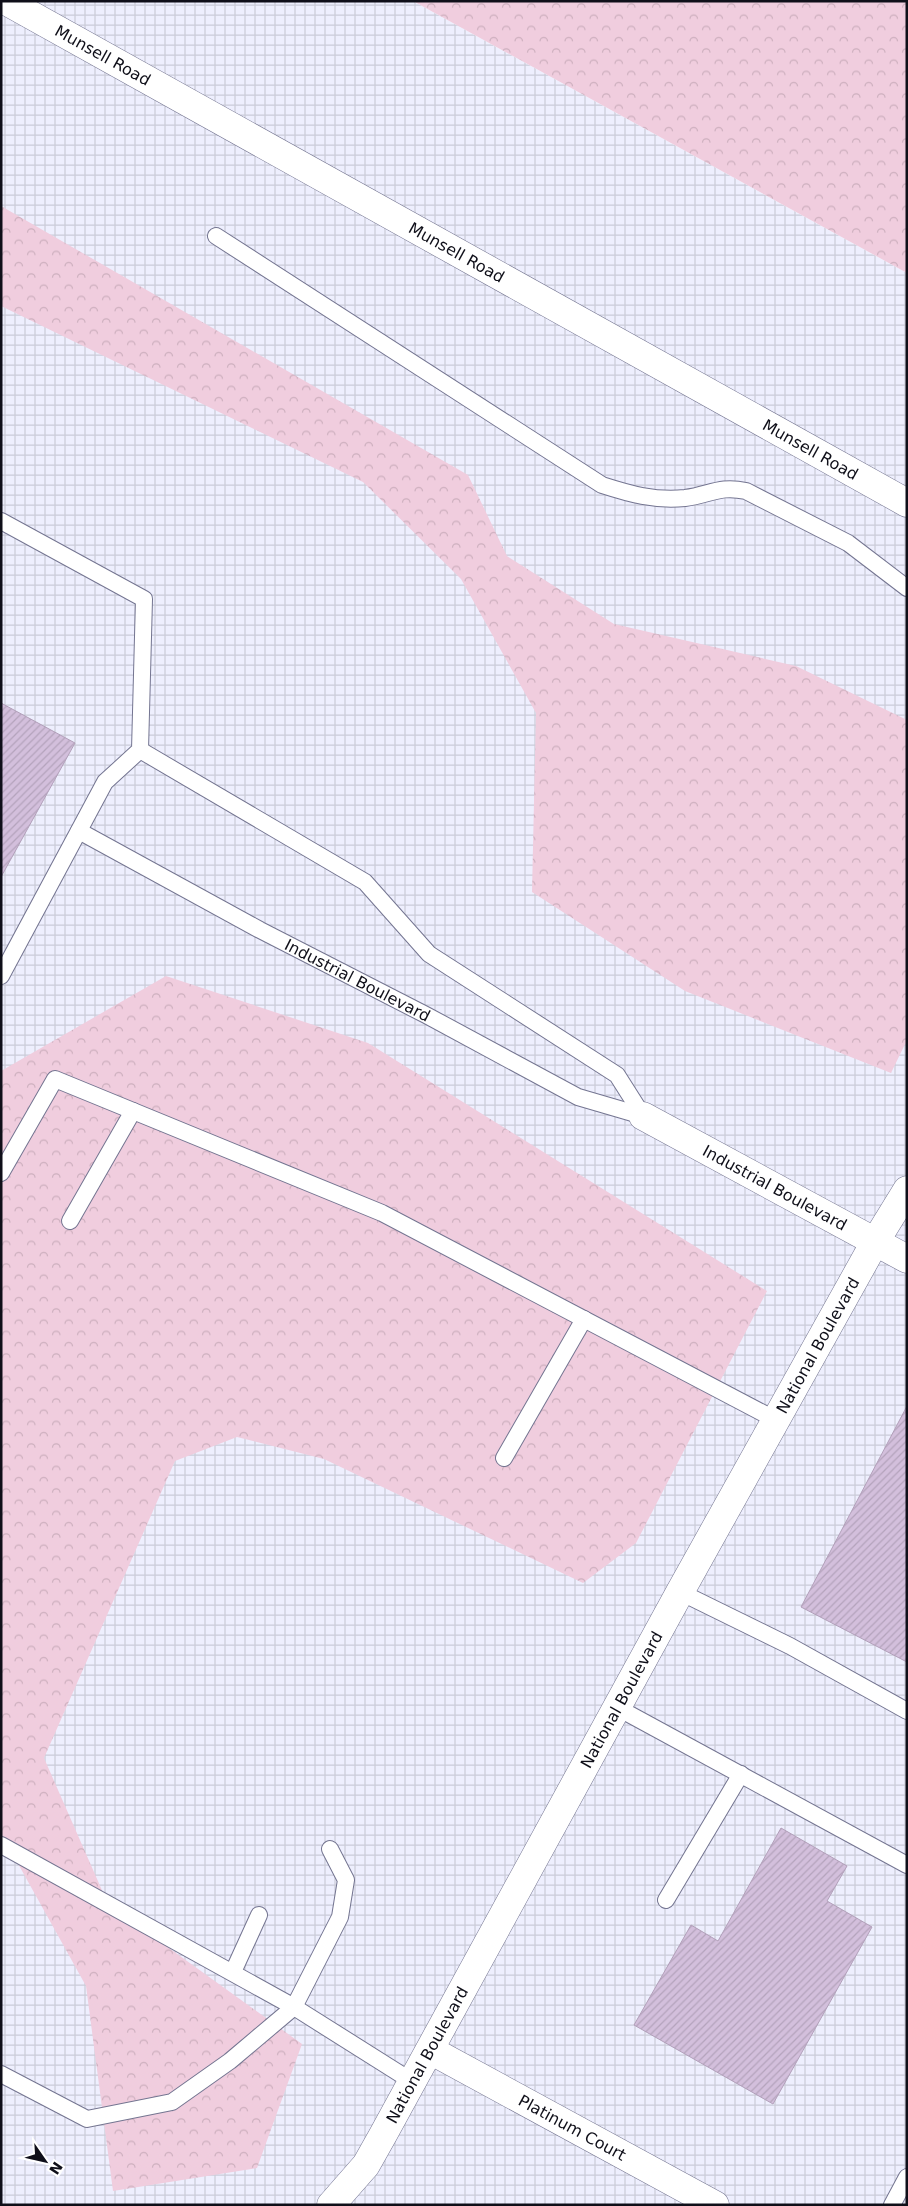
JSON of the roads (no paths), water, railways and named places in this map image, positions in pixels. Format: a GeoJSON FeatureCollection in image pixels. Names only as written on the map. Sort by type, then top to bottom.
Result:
{"type":"FeatureCollection","features":[{"type":"Feature","properties":{"kind":"street","name":"Munsell Road"},"geometry":{"type":"LineString","coordinates":[[6,1],[907,503]]}},
{"type":"Feature","properties":{"kind":"street","name":"Industrial Boulevard"},"geometry":{"type":"LineString","coordinates":[[642,1116],[907,1260]]}},
{"type":"Feature","properties":{"kind":"street","name":"National Boulevard"},"geometry":{"type":"LineString","coordinates":[[331,2205],[366,2165],[680,1592],[875,1242],[907,1190]]}},
{"type":"Feature","properties":{"kind":"street","name":"Platinum Court"},"geometry":{"type":"LineString","coordinates":[[430,2050],[714,2205]]}},
{"type":"Feature","properties":{"kind":"lane"},"geometry":{"type":"LineString","coordinates":[[216,236],[602,485],[642,497],[685,498],[729,487],[746,490],[848,543],[907,588]]}},
{"type":"Feature","properties":{"kind":"lane"},"geometry":{"type":"LineString","coordinates":[[1,521],[144,599],[140,750],[105,782],[1,976]]}},
{"type":"Feature","properties":{"kind":"lane"},"geometry":{"type":"LineString","coordinates":[[140,750],[365,882],[429,954],[617,1075],[642,1116]]}},
{"type":"Feature","properties":{"kind":"lane","name":"Industrial Boulevard"},"geometry":{"type":"LineString","coordinates":[[79,831],[260,930],[426,1015],[578,1097],[642,1116]]}},
{"type":"Feature","properties":{"kind":"lane"},"geometry":{"type":"LineString","coordinates":[[1,1173],[54,1079],[382,1213],[776,1420]]}},
{"type":"Feature","properties":{"kind":"lane"},"geometry":{"type":"LineString","coordinates":[[70,1221],[133,1111]]}},
{"type":"Feature","properties":{"kind":"lane"},"geometry":{"type":"LineString","coordinates":[[504,1458],[584,1320]]}},
{"type":"Feature","properties":{"kind":"lane"},"geometry":{"type":"LineString","coordinates":[[680,1592],[790,1646],[907,1711]]}},
{"type":"Feature","properties":{"kind":"lane"},"geometry":{"type":"LineString","coordinates":[[618,1708],[907,1865]]}},
{"type":"Feature","properties":{"kind":"lane"},"geometry":{"type":"LineString","coordinates":[[666,1900],[741,1774]]}},
{"type":"Feature","properties":{"kind":"lane"},"geometry":{"type":"LineString","coordinates":[[1,1845],[294,2007],[413,2082]]}},
{"type":"Feature","properties":{"kind":"lane"},"geometry":{"type":"LineString","coordinates":[[1,2074],[87,2119],[172,2102],[230,2061],[294,2007],[340,1917],[346,1880],[330,1849]]}},
{"type":"Feature","properties":{"kind":"lane"},"geometry":{"type":"LineString","coordinates":[[233,1972],[259,1915]]}},
{"type":"Feature","properties":{"kind":"lane"},"geometry":{"type":"LineString","coordinates":[[892,2205],[907,2177]]}}]}
